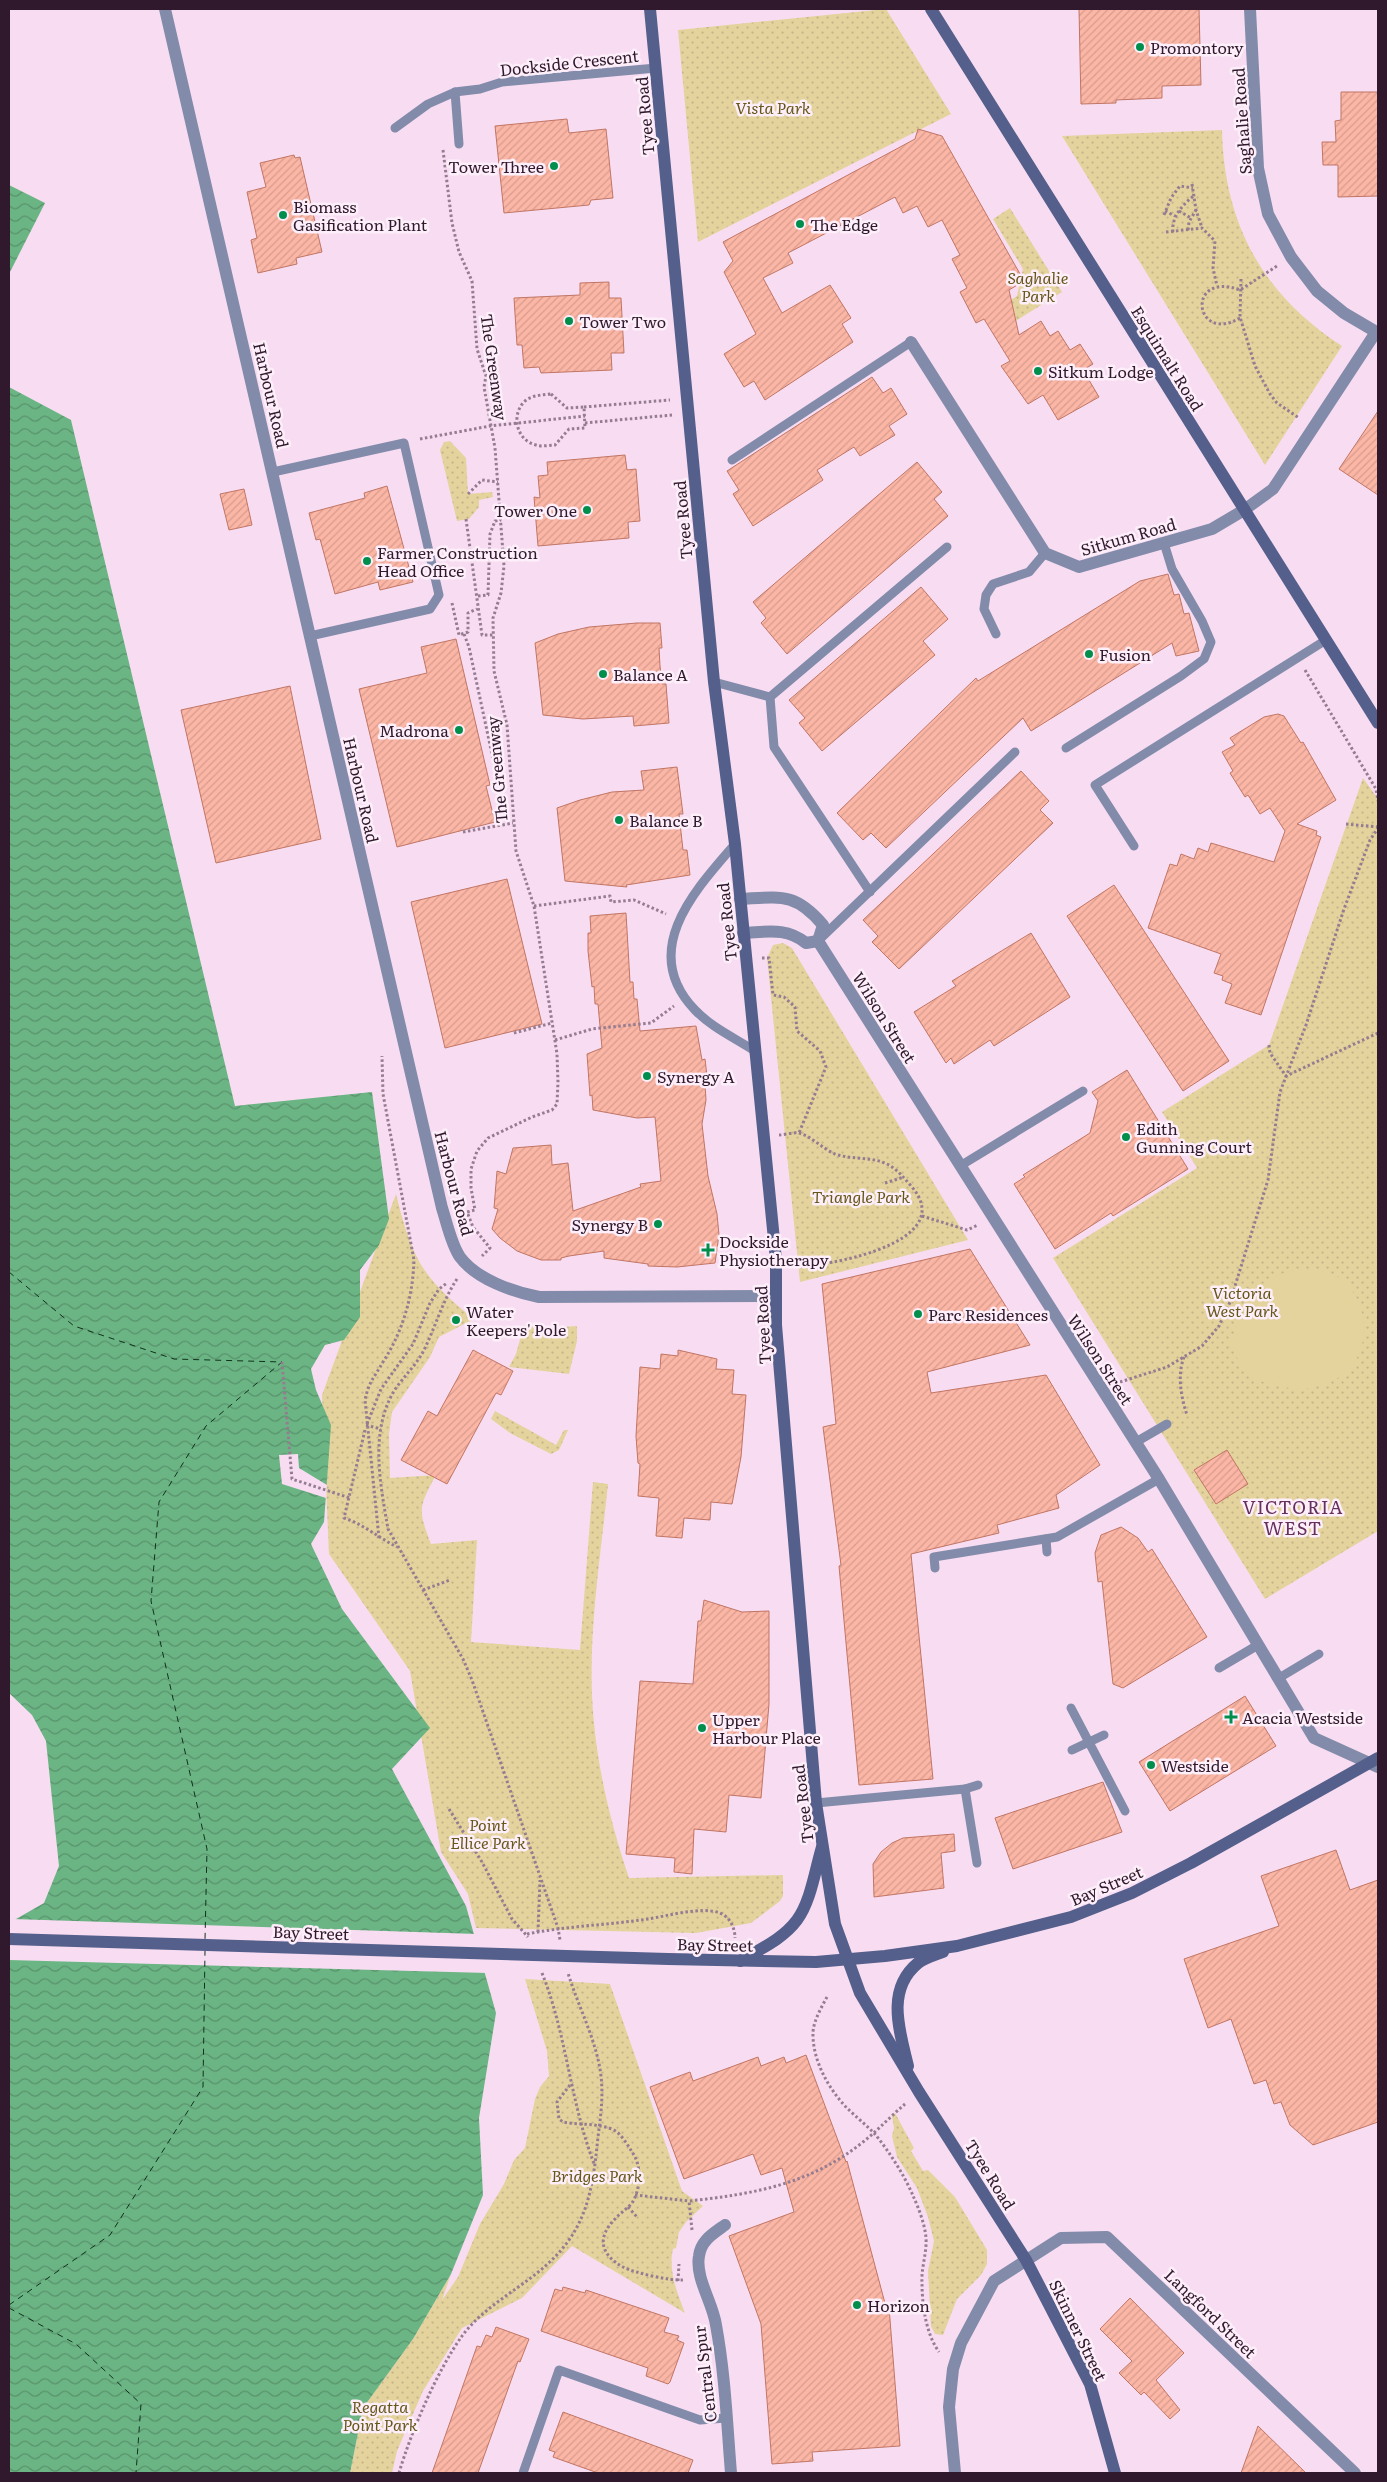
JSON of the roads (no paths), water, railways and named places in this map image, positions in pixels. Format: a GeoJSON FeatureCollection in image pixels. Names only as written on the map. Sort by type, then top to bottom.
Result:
{"type":"FeatureCollection","features":[{"type":"Feature","properties":{"kind":"main road","name":"Tyee Road"},"geometry":{"type":"LineString","coordinates":[[650,9],[714,682],[735,844],[776,1260],[776,1325],[816,1802],[835,1924],[846,1959],[860,1993],[919,2092],[1026,2260]]}},
{"type":"Feature","properties":{"kind":"main road","name":"Esquimalt Road"},"geometry":{"type":"LineString","coordinates":[[931,9],[1378,724]]}},
{"type":"Feature","properties":{"kind":"main road","name":"Bay Street"},"geometry":{"type":"LineString","coordinates":[[9,1939],[816,1962],[957,1946],[1071,1917],[1132,1893],[1375,1763]]}},
{"type":"Feature","properties":{"kind":"main road"},"geometry":{"type":"LineString","coordinates":[[740,1961],[782,1936],[797,1920],[806,1902],[823,1845]]}},
{"type":"Feature","properties":{"kind":"main road"},"geometry":{"type":"LineString","coordinates":[[911,2078],[897,2017],[898,2000],[903,1984],[910,1971],[920,1962],[957,1946]]}},
{"type":"Feature","properties":{"kind":"main road","name":"Skinner Street"},"geometry":{"type":"LineString","coordinates":[[1026,2260],[1090,2384],[1115,2473]]}},
{"type":"Feature","properties":{"kind":"street","name":"Harbour Road"},"geometry":{"type":"LineString","coordinates":[[165,9],[442,1208],[459,1256],[470,1267],[502,1287],[518,1293],[539,1297],[776,1296]]}},
{"type":"Feature","properties":{"kind":"street","name":"Saghalie Road"},"geometry":{"type":"LineString","coordinates":[[1250,9],[1258,168],[1268,214],[1291,257],[1317,291],[1344,313],[1377,332]]}},
{"type":"Feature","properties":{"kind":"street","name":"Sitkum Road"},"geometry":{"type":"LineString","coordinates":[[1045,554],[1079,567],[1212,528],[1244,510],[1273,490],[1377,332]]}},
{"type":"Feature","properties":{"kind":"street"},"geometry":{"type":"LineString","coordinates":[[911,342],[1045,554]]}},
{"type":"Feature","properties":{"kind":"street","name":"Wilson Street"},"geometry":{"type":"LineString","coordinates":[[740,899],[778,898],[798,902],[811,911],[822,925],[818,941],[992,1218],[1136,1442],[1314,1738],[1375,1763]]}},
{"type":"Feature","properties":{"kind":"street"},"geometry":{"type":"LineString","coordinates":[[743,933],[781,932],[795,934],[806,943],[818,941]]}},
{"type":"Feature","properties":{"kind":"street","name":"Central Spur"},"geometry":{"type":"LineString","coordinates":[[725,2225],[709,2237],[701,2247],[698,2257],[702,2279],[716,2324],[731,2473]]}},
{"type":"Feature","properties":{"kind":"street","name":"Langford Street"},"geometry":{"type":"LineString","coordinates":[[1026,2260],[1061,2238],[1107,2237],[1355,2473]]}},
{"type":"Feature","properties":{"kind":"street"},"geometry":{"type":"LineString","coordinates":[[955,2473],[949,2407],[953,2369],[961,2343],[994,2281],[1026,2260]]}},
{"type":"Feature","properties":{"kind":"lane","name":"Dockside Crescent"},"geometry":{"type":"LineString","coordinates":[[395,128],[428,104],[456,92],[480,89],[502,82],[656,68]]}},
{"type":"Feature","properties":{"kind":"lane"},"geometry":{"type":"LineString","coordinates":[[456,92],[459,144]]}},
{"type":"Feature","properties":{"kind":"lane"},"geometry":{"type":"LineString","coordinates":[[732,460],[911,342]]}},
{"type":"Feature","properties":{"kind":"lane"},"geometry":{"type":"LineString","coordinates":[[273,472],[404,443],[439,595],[430,609],[310,636]]}},
{"type":"Feature","properties":{"kind":"lane"},"geometry":{"type":"LineString","coordinates":[[1066,748],[1181,676],[1204,659],[1211,642],[1202,620],[1172,569],[1164,543]]}},
{"type":"Feature","properties":{"kind":"lane"},"geometry":{"type":"LineString","coordinates":[[770,696],[947,547]]}},
{"type":"Feature","properties":{"kind":"lane"},"geometry":{"type":"LineString","coordinates":[[996,634],[984,609],[986,595],[993,584],[1029,572],[1045,554]]}},
{"type":"Feature","properties":{"kind":"lane"},"geometry":{"type":"LineString","coordinates":[[1134,846],[1095,785],[1326,640]]}},
{"type":"Feature","properties":{"kind":"lane"},"geometry":{"type":"LineString","coordinates":[[714,682],[770,696]]}},
{"type":"Feature","properties":{"kind":"lane"},"geometry":{"type":"LineString","coordinates":[[770,696],[774,747],[870,892]]}},
{"type":"Feature","properties":{"kind":"lane"},"geometry":{"type":"LineString","coordinates":[[818,941],[1016,752]]}},
{"type":"Feature","properties":{"kind":"lane"},"geometry":{"type":"LineString","coordinates":[[735,844],[702,881],[678,920],[671,948],[672,962],[679,987],[685,998],[704,1018],[755,1051]]}},
{"type":"Feature","properties":{"kind":"lane"},"geometry":{"type":"LineString","coordinates":[[960,1166],[1083,1091]]}},
{"type":"Feature","properties":{"kind":"lane"},"geometry":{"type":"LineString","coordinates":[[1136,1442],[1167,1424]]}},
{"type":"Feature","properties":{"kind":"lane"},"geometry":{"type":"LineString","coordinates":[[935,1568],[934,1557],[1057,1537],[1159,1479]]}},
{"type":"Feature","properties":{"kind":"lane"},"geometry":{"type":"LineString","coordinates":[[1046,1539],[1047,1552]]}},
{"type":"Feature","properties":{"kind":"lane"},"geometry":{"type":"LineString","coordinates":[[990,1548],[991,1559]]}},
{"type":"Feature","properties":{"kind":"lane"},"geometry":{"type":"LineString","coordinates":[[1219,1668],[1258,1645]]}},
{"type":"Feature","properties":{"kind":"lane"},"geometry":{"type":"LineString","coordinates":[[1279,1678],[1319,1654]]}},
{"type":"Feature","properties":{"kind":"lane"},"geometry":{"type":"LineString","coordinates":[[1070,1708],[1125,1811]]}},
{"type":"Feature","properties":{"kind":"lane"},"geometry":{"type":"LineString","coordinates":[[1072,1750],[1104,1735]]}},
{"type":"Feature","properties":{"kind":"lane"},"geometry":{"type":"LineString","coordinates":[[816,1802],[965,1789],[978,1785]]}},
{"type":"Feature","properties":{"kind":"lane"},"geometry":{"type":"LineString","coordinates":[[965,1789],[977,1863]]}},
{"type":"Feature","properties":{"kind":"lane"},"geometry":{"type":"LineString","coordinates":[[523,2473],[559,2370],[700,2420],[726,2418]]}},
{"type":"Feature","properties":{"kind":"water"},"geometry":{"type":"Polygon","coordinates":[[[9,185],[45,203],[9,274],[9,185]]]}},
{"type":"Feature","properties":{"kind":"water"},"geometry":{"type":"Polygon","coordinates":[[[9,387],[71,420],[235,1106],[372,1092],[389,1219],[379,1245],[360,1270],[360,1317],[344,1340],[325,1345],[311,1369],[316,1390],[331,1425],[324,1522],[311,1544],[342,1609],[430,1728],[392,1769],[466,1906],[496,2013],[479,2118],[483,2195],[451,2274],[413,2339],[363,2408],[350,2473],[9,2473],[9,1923],[44,1903],[59,1866],[46,1741],[32,1715],[9,1693],[9,387]]]}},
{"type":"Feature","properties":{"kind":"place","name":"Promontory"},"geometry":{"type":"Point","coordinates":[1140,47]}},
{"type":"Feature","properties":{"kind":"place","name":"Tower Three"},"geometry":{"type":"Point","coordinates":[554,166]}},
{"type":"Feature","properties":{"kind":"place","name":"Biomass Gasification Plant"},"geometry":{"type":"Point","coordinates":[283,215]}},
{"type":"Feature","properties":{"kind":"place","name":"The Edge"},"geometry":{"type":"Point","coordinates":[800,224]}},
{"type":"Feature","properties":{"kind":"place","name":"Tower Two"},"geometry":{"type":"Point","coordinates":[569,321]}},
{"type":"Feature","properties":{"kind":"place","name":"Sitkum Lodge"},"geometry":{"type":"Point","coordinates":[1038,371]}},
{"type":"Feature","properties":{"kind":"place","name":"Tower One"},"geometry":{"type":"Point","coordinates":[587,510]}},
{"type":"Feature","properties":{"kind":"place","name":"Farmer Construction Head Office"},"geometry":{"type":"Point","coordinates":[367,561]}},
{"type":"Feature","properties":{"kind":"place","name":"Fusion"},"geometry":{"type":"Point","coordinates":[1089,654]}},
{"type":"Feature","properties":{"kind":"place","name":"Balance A"},"geometry":{"type":"Point","coordinates":[603,674]}},
{"type":"Feature","properties":{"kind":"place","name":"Madrona"},"geometry":{"type":"Point","coordinates":[459,730]}},
{"type":"Feature","properties":{"kind":"place","name":"Balance B"},"geometry":{"type":"Point","coordinates":[619,820]}},
{"type":"Feature","properties":{"kind":"place","name":"Synergy A"},"geometry":{"type":"Point","coordinates":[647,1076]}},
{"type":"Feature","properties":{"kind":"place","name":"Edith Gunning Court"},"geometry":{"type":"Point","coordinates":[1126,1137]}},
{"type":"Feature","properties":{"kind":"place","name":"Synergy B"},"geometry":{"type":"Point","coordinates":[658,1224]}},
{"type":"Feature","properties":{"kind":"place","name":"Dockside Physiotherapy"},"geometry":{"type":"Point","coordinates":[708,1250]}},
{"type":"Feature","properties":{"kind":"place","name":"Parc Residences"},"geometry":{"type":"Point","coordinates":[918,1314]}},
{"type":"Feature","properties":{"kind":"place","name":"Water Keepers' Pole"},"geometry":{"type":"Point","coordinates":[456,1320]}},
{"type":"Feature","properties":{"kind":"place","name":"Acacia Westside"},"geometry":{"type":"Point","coordinates":[1231,1717]}},
{"type":"Feature","properties":{"kind":"place","name":"Upper Harbour Place"},"geometry":{"type":"Point","coordinates":[702,1728]}},
{"type":"Feature","properties":{"kind":"place","name":"Westside"},"geometry":{"type":"Point","coordinates":[1151,1765]}},
{"type":"Feature","properties":{"kind":"place","name":"Horizon"},"geometry":{"type":"Point","coordinates":[857,2305]}},
{"type":"Feature","properties":{"kind":"district","name":"VICTORIA WEST"},"geometry":{"type":"Point","coordinates":[1293,1516]}},
{"type":"Feature","properties":{"kind":"park label","name":"Vista Park"},"geometry":{"type":"Point","coordinates":[773,107]}},
{"type":"Feature","properties":{"kind":"park label","name":"Saghalie Park"},"geometry":{"type":"Point","coordinates":[1038,286]}},
{"type":"Feature","properties":{"kind":"park label","name":"Triangle Park"},"geometry":{"type":"Point","coordinates":[861,1196]}},
{"type":"Feature","properties":{"kind":"park label","name":"Victoria West Park"},"geometry":{"type":"Point","coordinates":[1242,1301]}},
{"type":"Feature","properties":{"kind":"park label","name":"Point Ellice Park"},"geometry":{"type":"Point","coordinates":[488,1833]}},
{"type":"Feature","properties":{"kind":"park label","name":"Bridges Park"},"geometry":{"type":"Point","coordinates":[597,2175]}},
{"type":"Feature","properties":{"kind":"park label","name":"Regatta Point Park"},"geometry":{"type":"Point","coordinates":[380,2415]}}]}
